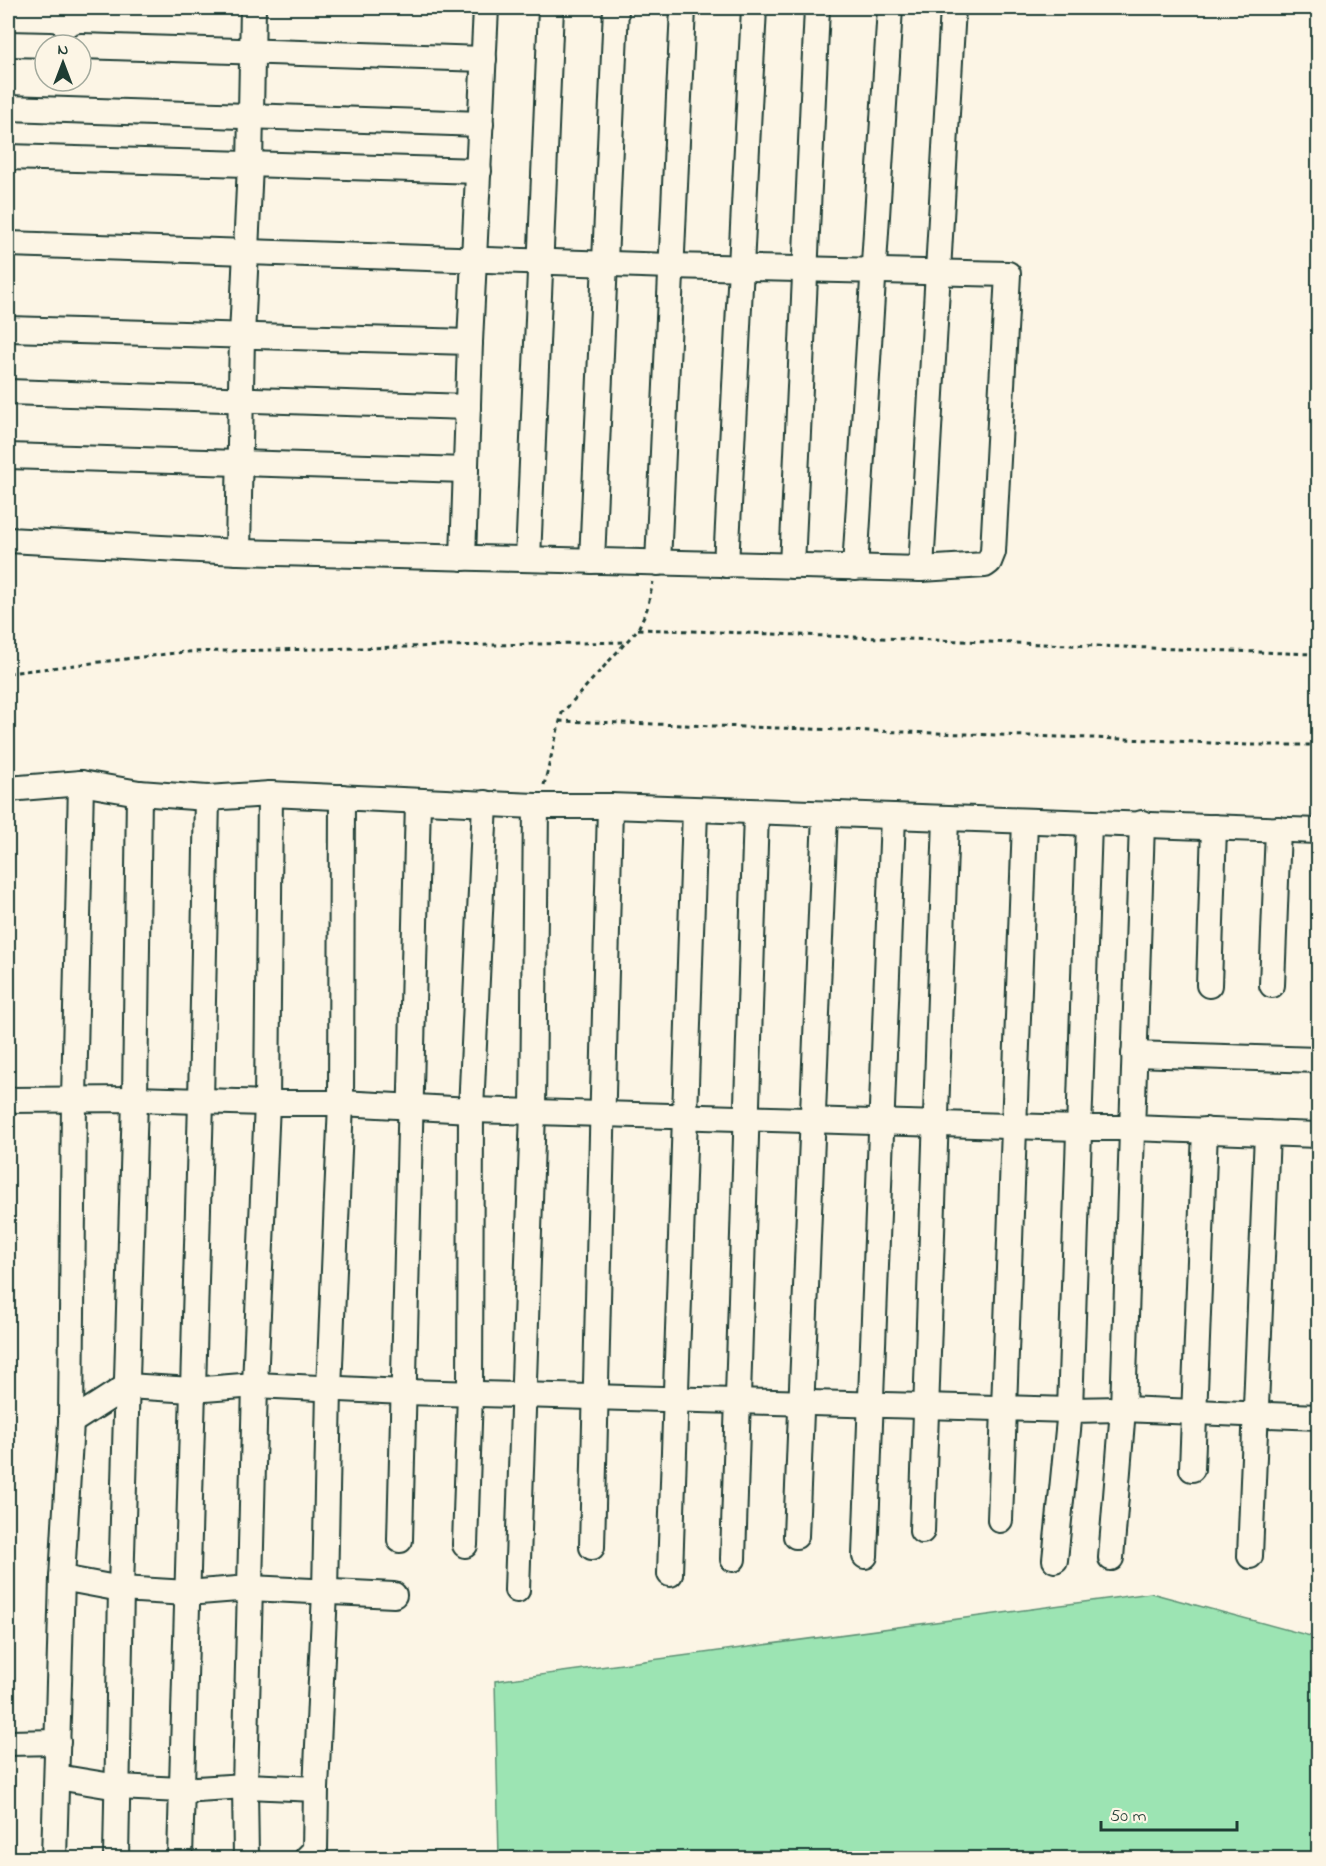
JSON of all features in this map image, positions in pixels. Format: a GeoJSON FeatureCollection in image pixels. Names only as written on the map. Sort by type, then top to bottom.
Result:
{"type":"FeatureCollection","features":[{"type":"Feature","properties":{"kind":"street"},"geometry":{"type":"LineString","coordinates":[[238,552],[240,400],[250,165],[253,8]]}},
{"type":"Feature","properties":{"kind":"street"},"geometry":{"type":"LineString","coordinates":[[463,558],[470,342],[486,8]]}},
{"type":"Feature","properties":{"kind":"street"},"geometry":{"type":"LineString","coordinates":[[528,559],[551,8]]}},
{"type":"Feature","properties":{"kind":"street"},"geometry":{"type":"LineString","coordinates":[[592,561],[616,8]]}},
{"type":"Feature","properties":{"kind":"street"},"geometry":{"type":"LineString","coordinates":[[658,563],[683,8]]}},
{"type":"Feature","properties":{"kind":"street"},"geometry":{"type":"LineString","coordinates":[[726,565],[754,8]]}},
{"type":"Feature","properties":{"kind":"street"},"geometry":{"type":"LineString","coordinates":[[792,566],[817,8]]}},
{"type":"Feature","properties":{"kind":"street"},"geometry":{"type":"LineString","coordinates":[[855,568],[890,8]]}},
{"type":"Feature","properties":{"kind":"street"},"geometry":{"type":"LineString","coordinates":[[921,569],[953,8]]}},
{"type":"Feature","properties":{"kind":"street"},"geometry":{"type":"LineString","coordinates":[[8,44],[33,45]]}},
{"type":"Feature","properties":{"kind":"street"},"geometry":{"type":"LineString","coordinates":[[93,46],[483,59]]}},
{"type":"Feature","properties":{"kind":"street"},"geometry":{"type":"LineString","coordinates":[[8,108],[481,124]]}},
{"type":"Feature","properties":{"kind":"street"},"geometry":{"type":"LineString","coordinates":[[8,157],[479,171]]}},
{"type":"Feature","properties":{"kind":"street"},"geometry":{"type":"LineString","coordinates":[[8,244],[937,274],[1008,274],[993,552],[985,566],[921,569],[726,565],[238,552],[8,540]]}},
{"type":"Feature","properties":{"kind":"street"},"geometry":{"type":"LineString","coordinates":[[8,329],[470,342]]}},
{"type":"Feature","properties":{"kind":"street"},"geometry":{"type":"LineString","coordinates":[[8,392],[468,406]]}},
{"type":"Feature","properties":{"kind":"street"},"geometry":{"type":"LineString","coordinates":[[8,456],[466,470]]}},
{"type":"Feature","properties":{"kind":"street"},"geometry":{"type":"LineString","coordinates":[[8,789],[81,783],[139,793],[207,798],[270,794],[536,806],[610,806],[1142,823],[1318,831]]}},
{"type":"Feature","properties":{"kind":"street"},"geometry":{"type":"LineString","coordinates":[[54,1858],[62,1578],[71,1422],[74,1099],[81,783]]}},
{"type":"Feature","properties":{"kind":"street"},"geometry":{"type":"LineString","coordinates":[[116,1858],[135,1099],[139,793]]}},
{"type":"Feature","properties":{"kind":"street"},"geometry":{"type":"LineString","coordinates":[[246,1858],[245,1786],[255,1385],[267,1103],[270,794]]}},
{"type":"Feature","properties":{"kind":"street"},"geometry":{"type":"LineString","coordinates":[[180,1858],[207,798]]}},
{"type":"Feature","properties":{"kind":"street"},"geometry":{"type":"LineString","coordinates":[[307,1858],[315,1850],[325,1592],[329,1389],[341,1103],[342,798]]}},
{"type":"Feature","properties":{"kind":"street"},"geometry":{"type":"LineString","coordinates":[[400,1540],[418,801]]}},
{"type":"Feature","properties":{"kind":"street"},"geometry":{"type":"LineString","coordinates":[[465,1545],[470,1394],[471,1110],[485,803]]}},
{"type":"Feature","properties":{"kind":"street"},"geometry":{"type":"LineString","coordinates":[[517,1590],[533,1111],[536,806]]}},
{"type":"Feature","properties":{"kind":"street"},"geometry":{"type":"LineString","coordinates":[[592,1547],[610,806]]}},
{"type":"Feature","properties":{"kind":"street"},"geometry":{"type":"LineString","coordinates":[[670,1574],[695,810]]}},
{"type":"Feature","properties":{"kind":"street"},"geometry":{"type":"LineString","coordinates":[[733,1559],[756,812]]}},
{"type":"Feature","properties":{"kind":"street"},"geometry":{"type":"LineString","coordinates":[[796,1536],[825,814]]}},
{"type":"Feature","properties":{"kind":"street"},"geometry":{"type":"LineString","coordinates":[[865,1556],[893,816]]}},
{"type":"Feature","properties":{"kind":"street"},"geometry":{"type":"LineString","coordinates":[[922,1531],[946,818]]}},
{"type":"Feature","properties":{"kind":"street"},"geometry":{"type":"LineString","coordinates":[[1000,1520],[1025,821]]}},
{"type":"Feature","properties":{"kind":"street"},"geometry":{"type":"LineString","coordinates":[[1055,1560],[1070,1410],[1089,823]]}},
{"type":"Feature","properties":{"kind":"street"},"geometry":{"type":"LineString","coordinates":[[1111,1558],[1123,1409],[1142,823]]}},
{"type":"Feature","properties":{"kind":"street"},"geometry":{"type":"LineString","coordinates":[[1209,985],[1214,827]]}},
{"type":"Feature","properties":{"kind":"street"},"geometry":{"type":"LineString","coordinates":[[1272,985],[1278,829]]}},
{"type":"Feature","properties":{"kind":"street"},"geometry":{"type":"LineString","coordinates":[[1134,1054],[1318,1060]]}},
{"type":"Feature","properties":{"kind":"street"},"geometry":{"type":"LineString","coordinates":[[8,1100],[135,1099],[341,1103],[471,1110],[1318,1135]]}},
{"type":"Feature","properties":{"kind":"street"},"geometry":{"type":"LineString","coordinates":[[1192,1469],[1205,1130]]}},
{"type":"Feature","properties":{"kind":"street"},"geometry":{"type":"LineString","coordinates":[[1250,1556],[1267,1133]]}},
{"type":"Feature","properties":{"kind":"street"},"geometry":{"type":"LineString","coordinates":[[71,1422],[127,1386],[192,1390],[255,1385],[470,1394],[1070,1410],[1123,1409],[1318,1417]]}},
{"type":"Feature","properties":{"kind":"street"},"geometry":{"type":"LineString","coordinates":[[62,1578],[121,1589],[187,1593],[250,1588],[393,1595]]}},
{"type":"Feature","properties":{"kind":"street"},"geometry":{"type":"LineString","coordinates":[[8,1743],[58,1742]]}},
{"type":"Feature","properties":{"kind":"street"},"geometry":{"type":"LineString","coordinates":[[57,1777],[117,1786],[182,1790],[245,1786],[316,1789]]}},
{"type":"Feature","properties":{"kind":"path"},"geometry":{"type":"LineString","coordinates":[[536,806],[549,771],[562,713],[638,629],[646,609],[658,563]]}},
{"type":"Feature","properties":{"kind":"path"},"geometry":{"type":"LineString","coordinates":[[638,629],[1313,654]]}},
{"type":"Feature","properties":{"kind":"path"},"geometry":{"type":"LineString","coordinates":[[8,673],[184,652],[625,642]]}},
{"type":"Feature","properties":{"kind":"path"},"geometry":{"type":"LineString","coordinates":[[559,721],[1154,740],[1248,746],[1318,745]]}},
{"type":"Feature","properties":{"kind":"green space"},"geometry":{"type":"Polygon","coordinates":[[[1151,1593],[1318,1638],[1318,1858],[499,1858],[495,1681],[1151,1593]]]}}]}
